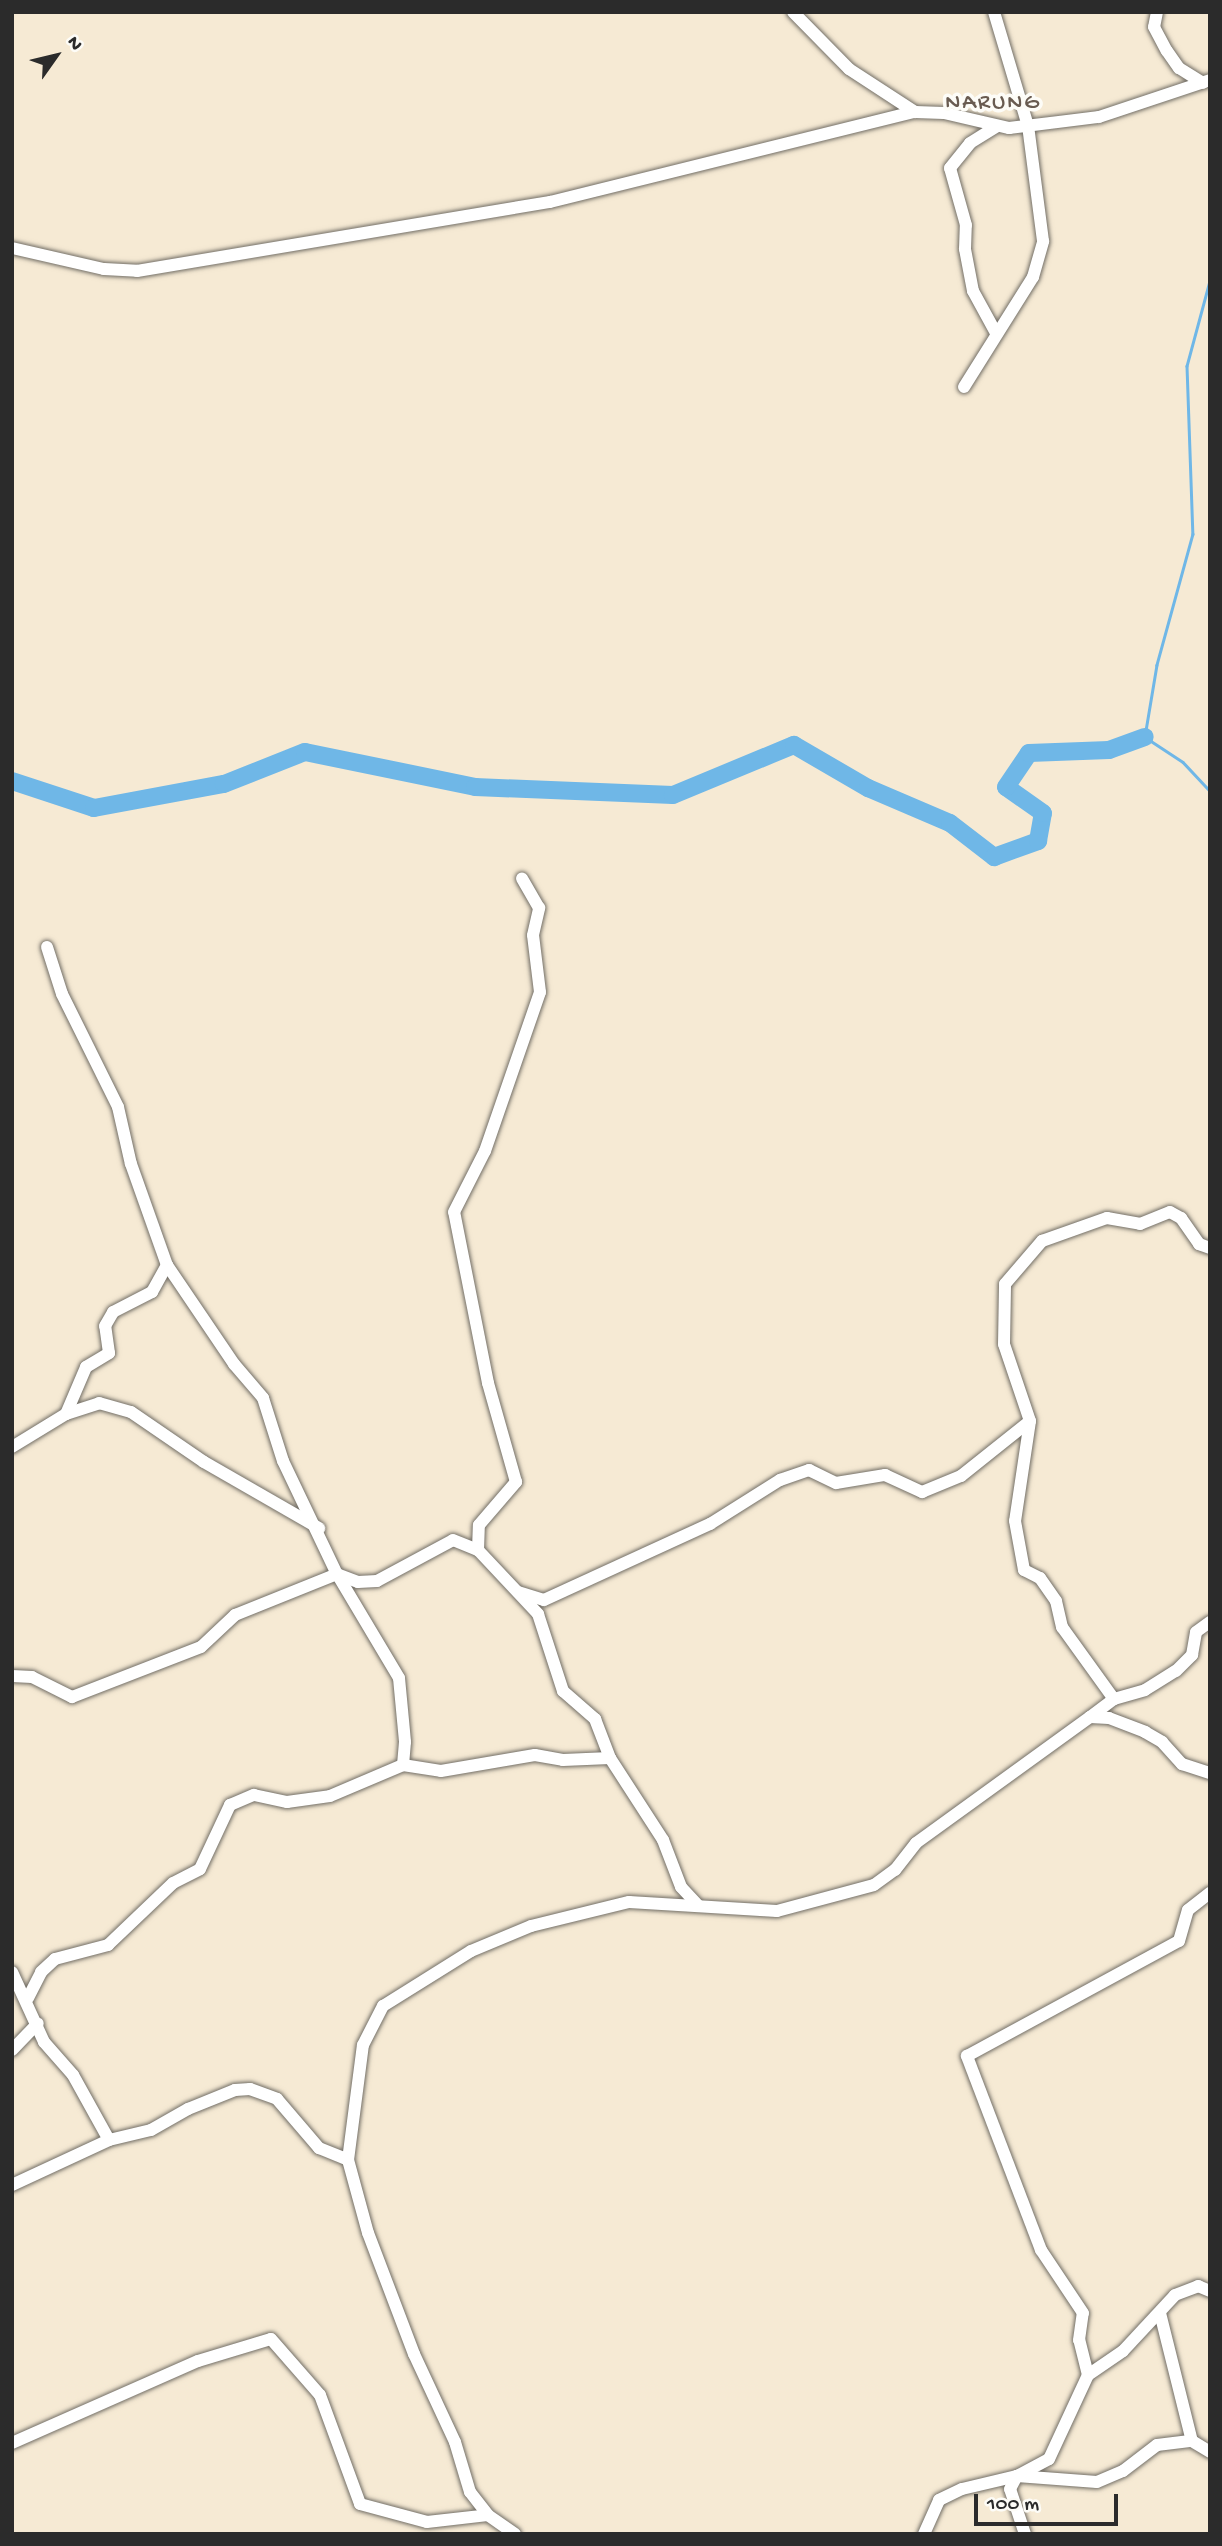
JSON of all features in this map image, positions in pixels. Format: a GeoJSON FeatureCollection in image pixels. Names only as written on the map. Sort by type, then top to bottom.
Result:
{"type":"FeatureCollection","features":[{"type":"Feature","properties":{"kind":"street"},"geometry":{"type":"LineString","coordinates":[[793,12],[849,69],[915,112]]}},
{"type":"Feature","properties":{"kind":"street"},"geometry":{"type":"LineString","coordinates":[[964,387],[1033,277],[1041,251],[1038,184],[1028,126],[994,12]]}},
{"type":"Feature","properties":{"kind":"street"},"geometry":{"type":"LineString","coordinates":[[1157,12],[1154,27],[1179,68],[1206,81]]}},
{"type":"Feature","properties":{"kind":"street"},"geometry":{"type":"LineString","coordinates":[[12,248],[104,269],[137,271],[550,202],[915,112],[944,113],[996,127],[1028,126],[1099,117],[1206,81]]}},
{"type":"Feature","properties":{"kind":"street"},"geometry":{"type":"LineString","coordinates":[[996,127],[970,143],[950,168],[966,225],[965,249],[974,291],[996,333]]}},
{"type":"Feature","properties":{"kind":"street"},"geometry":{"type":"LineString","coordinates":[[478,1550],[479,1525],[516,1482],[488,1383],[454,1212],[485,1152],[540,992],[533,935],[539,908],[522,879]]}},
{"type":"Feature","properties":{"kind":"street"},"geometry":{"type":"LineString","coordinates":[[47,947],[62,994],[118,1107],[131,1164],[167,1265],[234,1364],[263,1398],[283,1461],[319,1528],[337,1574],[399,1678],[405,1742],[403,1765]]}},
{"type":"Feature","properties":{"kind":"street"},"geometry":{"type":"LineString","coordinates":[[1114,1699],[1062,1627],[1056,1601],[1040,1578],[1024,1570],[1015,1521],[1030,1421],[1004,1344],[1005,1283],[1042,1241],[1107,1218],[1140,1224],[1170,1212],[1181,1218],[1199,1244],[1210,1248]]}},
{"type":"Feature","properties":{"kind":"street"},"geometry":{"type":"LineString","coordinates":[[66,1414],[86,1367],[109,1353],[106,1326],[113,1312],[152,1292],[167,1265]]}},
{"type":"Feature","properties":{"kind":"street"},"geometry":{"type":"LineString","coordinates":[[12,1447],[66,1414],[99,1403],[131,1412],[216,1469],[319,1528]]}},
{"type":"Feature","properties":{"kind":"street"},"geometry":{"type":"LineString","coordinates":[[515,1591],[544,1600],[710,1524],[780,1480],[809,1470],[836,1483],[886,1475],[922,1492],[961,1476],[1030,1421]]}},
{"type":"Feature","properties":{"kind":"street"},"geometry":{"type":"LineString","coordinates":[[12,1676],[32,1677],[72,1697],[201,1647],[236,1615],[337,1574],[358,1582],[377,1581],[453,1540],[478,1550],[538,1614],[554,1675],[563,1691],[595,1719],[610,1758],[663,1840],[681,1887],[699,1906]]}},
{"type":"Feature","properties":{"kind":"street"},"geometry":{"type":"LineString","coordinates":[[515,2534],[488,2515],[470,2492],[455,2442],[414,2354],[368,2233],[348,2160],[363,2045],[383,2006],[401,1991],[471,1951],[531,1926],[629,1902],[777,1911],[874,1885],[895,1870],[916,1843],[1114,1699],[1145,1690],[1176,1671],[1192,1655],[1196,1632],[1210,1622]]}},
{"type":"Feature","properties":{"kind":"street"},"geometry":{"type":"LineString","coordinates":[[1090,1717],[1109,1718],[1145,1732],[1162,1742],[1182,1764],[1210,1773]]}},
{"type":"Feature","properties":{"kind":"street"},"geometry":{"type":"LineString","coordinates":[[27,1998],[41,1972],[55,1959],[108,1945],[173,1883],[200,1868],[230,1805],[254,1795],[287,1802],[330,1796],[403,1765],[441,1771],[535,1755],[563,1760],[610,1758]]}},
{"type":"Feature","properties":{"kind":"street"},"geometry":{"type":"LineString","coordinates":[[1088,2375],[1079,2340],[1083,2313],[1041,2250],[967,2056],[1179,1941],[1188,1910],[1210,1893]]}},
{"type":"Feature","properties":{"kind":"street"},"geometry":{"type":"LineString","coordinates":[[12,1972],[38,2022],[44,2042],[73,2075],[108,2140]]}},
{"type":"Feature","properties":{"kind":"street"},"geometry":{"type":"LineString","coordinates":[[12,2049],[38,2022]]}},
{"type":"Feature","properties":{"kind":"street"},"geometry":{"type":"LineString","coordinates":[[12,2185],[108,2140],[151,2130],[188,2109],[235,2090],[250,2089],[277,2099],[319,2148],[348,2160]]}},
{"type":"Feature","properties":{"kind":"street"},"geometry":{"type":"LineString","coordinates":[[924,2534],[939,2500],[1017,2476],[1049,2459],[1088,2375],[1123,2351],[1175,2295],[1198,2286],[1210,2291]]}},
{"type":"Feature","properties":{"kind":"street"},"geometry":{"type":"LineString","coordinates":[[1160,2313],[1192,2441]]}},
{"type":"Feature","properties":{"kind":"street"},"geometry":{"type":"LineString","coordinates":[[12,2443],[198,2361],[271,2339],[320,2395],[360,2504],[427,2522],[488,2515]]}},
{"type":"Feature","properties":{"kind":"street"},"geometry":{"type":"LineString","coordinates":[[1017,2476],[1097,2482],[1123,2471],[1157,2445],[1192,2441],[1210,2452]]}},
{"type":"Feature","properties":{"kind":"street"},"geometry":{"type":"LineString","coordinates":[[1017,2476],[1010,2489],[1025,2534]]}},
{"type":"Feature","properties":{"kind":"waterway"},"geometry":{"type":"LineString","coordinates":[[1210,281],[1187,366],[1193,534],[1157,665],[1145,737],[1183,762],[1210,791]]}},
{"type":"Feature","properties":{"kind":"waterway"},"geometry":{"type":"LineString","coordinates":[[12,781],[94,808],[224,784],[305,752],[475,787],[673,795],[794,745],[868,788],[950,823],[994,857],[1038,841],[1043,813],[1006,787],[1029,753],[1109,750],[1145,737]]}},
{"type":"Feature","properties":{"kind":"district","name":"NARUNG"},"geometry":{"type":"Point","coordinates":[993,104]}}]}
